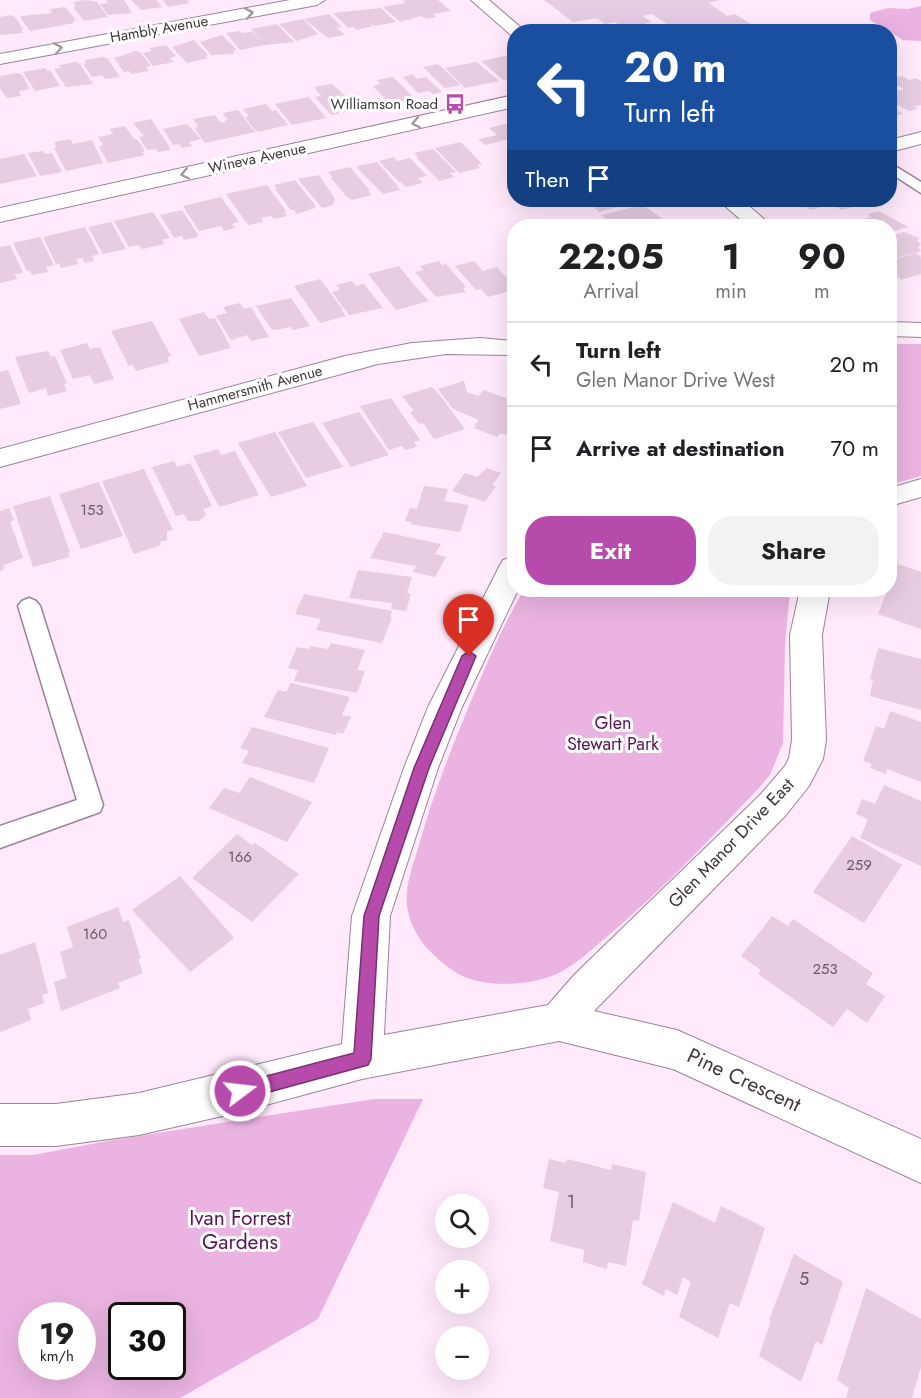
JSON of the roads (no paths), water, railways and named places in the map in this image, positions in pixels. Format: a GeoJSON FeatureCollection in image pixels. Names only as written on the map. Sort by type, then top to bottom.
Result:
{"type":"FeatureCollection","features":[{"type":"Feature","properties":{"kind":"street","name":"Hambly Avenue"},"geometry":{"type":"LineString","coordinates":[[0,58],[317,0]]}},
{"type":"Feature","properties":{"kind":"street"},"geometry":{"type":"LineString","coordinates":[[479,0],[508,24]]}},
{"type":"Feature","properties":{"kind":"street","name":"Wineva Avenue"},"geometry":{"type":"LineString","coordinates":[[0,215],[507,103]]}},
{"type":"Feature","properties":{"kind":"street"},"geometry":{"type":"LineString","coordinates":[[897,144],[921,138]]}},
{"type":"Feature","properties":{"kind":"street"},"geometry":{"type":"LineString","coordinates":[[738,207],[752,219]]}},
{"type":"Feature","properties":{"kind":"street"},"geometry":{"type":"LineString","coordinates":[[897,329],[921,330]]}},
{"type":"Feature","properties":{"kind":"street","name":"Hammersmith Avenue"},"geometry":{"type":"LineString","coordinates":[[0,458],[371,357],[438,346],[507,347]]}},
{"type":"Feature","properties":{"kind":"street"},"geometry":{"type":"LineString","coordinates":[[897,496],[921,488]]}},
{"type":"Feature","properties":{"kind":"street"},"geometry":{"type":"LineString","coordinates":[[362,1059],[372,916],[421,768],[445,707],[507,581]]}},
{"type":"Feature","properties":{"kind":"street","name":"Glen Manor Drive East"},"geometry":{"type":"LineString","coordinates":[[559,1022],[588,988],[773,805],[797,776],[806,759],[809,740],[806,635],[813,597]]}},
{"type":"Feature","properties":{"kind":"street"},"geometry":{"type":"LineString","coordinates":[[0,1125],[57,1125],[139,1114],[240,1091],[362,1059],[559,1022]]}},
{"type":"Feature","properties":{"kind":"street","name":"Pine Crescent"},"geometry":{"type":"LineString","coordinates":[[559,1022],[677,1050],[921,1161]]}},
{"type":"Feature","properties":{"kind":"lane"},"geometry":{"type":"LineString","coordinates":[[897,172],[921,189]]}},
{"type":"Feature","properties":{"kind":"lane"},"geometry":{"type":"LineString","coordinates":[[0,837],[91,805],[29,606]]}},
{"type":"Feature","properties":{"kind":"place","name":"Williamson Road"},"geometry":{"type":"Point","coordinates":[455,104]}},
{"type":"Feature","properties":{"kind":"park label","name":"Glen Stewart Park"},"geometry":{"type":"Point","coordinates":[613,733]}},
{"type":"Feature","properties":{"kind":"park label","name":"Ivan Forrest Gardens"},"geometry":{"type":"Point","coordinates":[240,1230]}}]}
